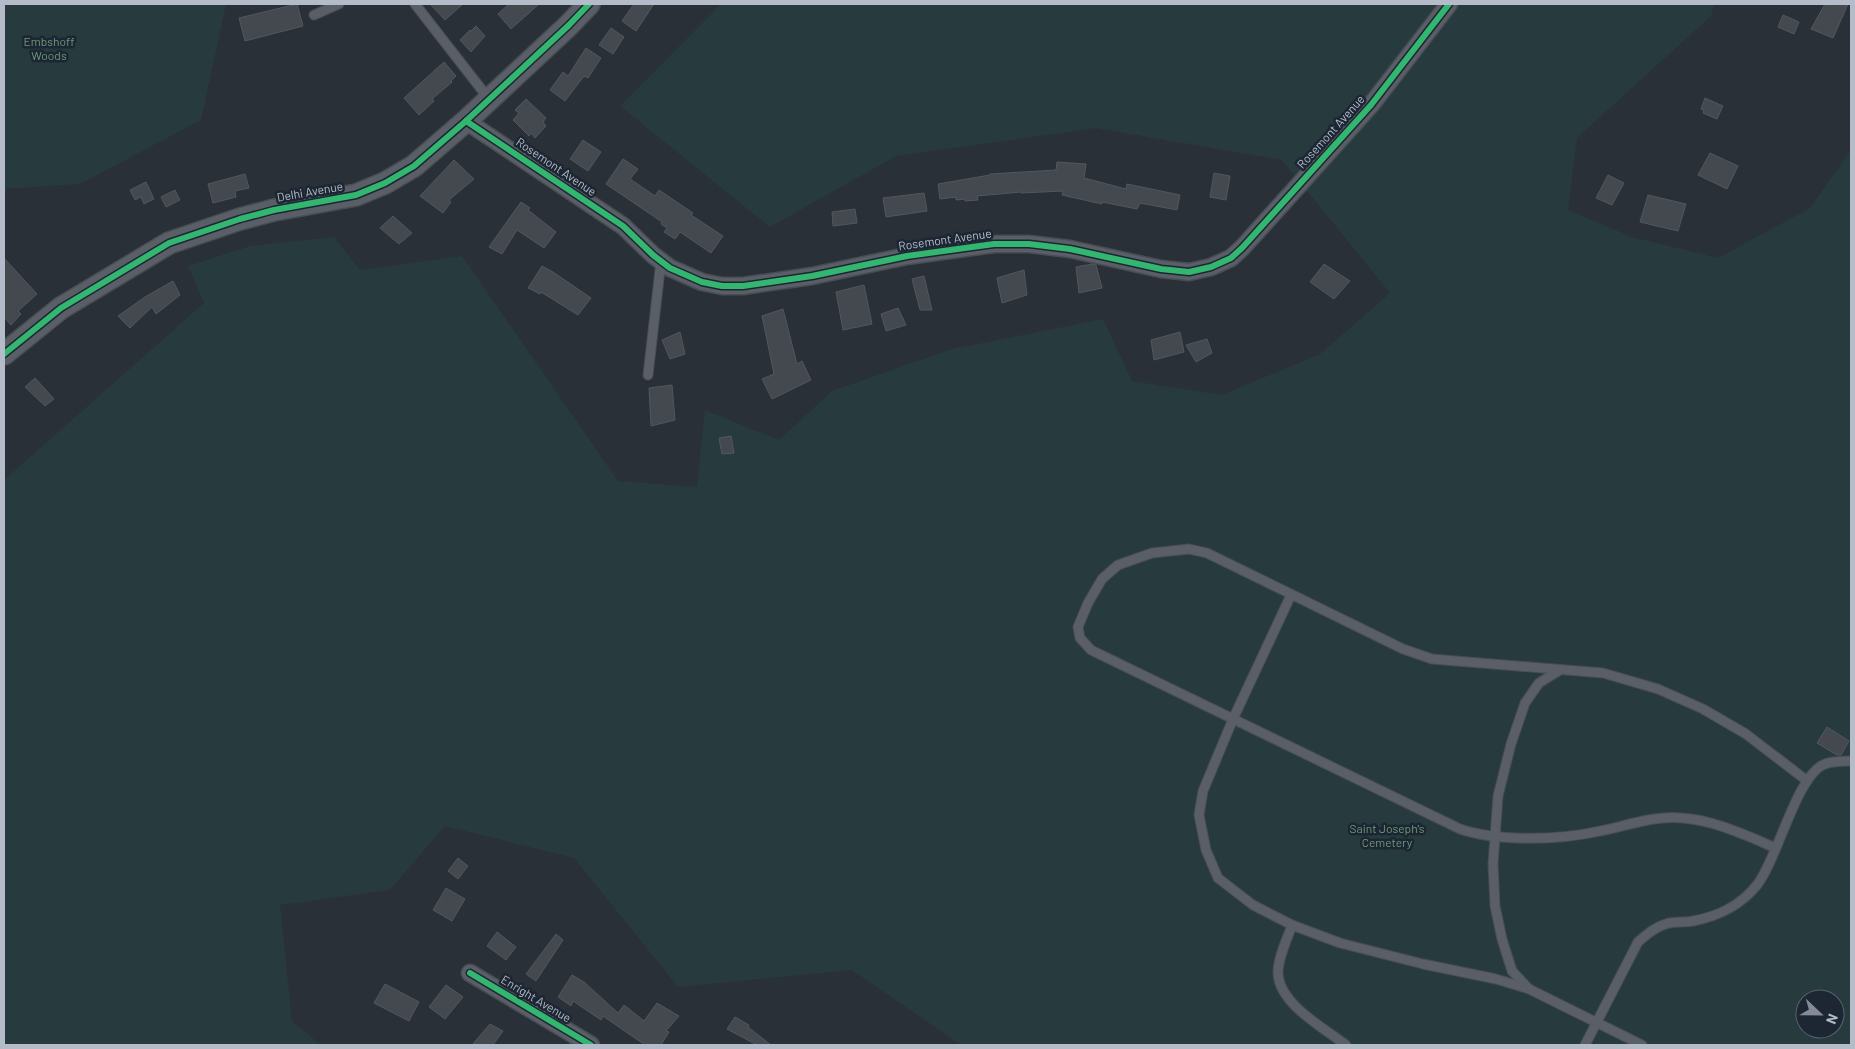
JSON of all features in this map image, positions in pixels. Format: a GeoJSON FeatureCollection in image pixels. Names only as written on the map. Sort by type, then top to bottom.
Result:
{"type":"FeatureCollection","features":[{"type":"Feature","properties":{"kind":"street","name":"Delhi Avenue"},"geometry":{"type":"LineString","coordinates":[[4,354],[61,308],[169,243],[240,219],[274,210],[356,195],[385,183],[414,166],[466,121],[569,25],[588,4]]}},
{"type":"Feature","properties":{"kind":"street","name":"Rosemont Avenue"},"geometry":{"type":"LineString","coordinates":[[466,121],[623,226],[670,268],[702,282],[722,286],[743,286],[812,276],[907,256],[994,244],[1028,244],[1070,249],[1161,269],[1189,272],[1210,267],[1231,258],[1242,248],[1371,104],[1449,4]]}},
{"type":"Feature","properties":{"kind":"street","name":"Enright Avenue"},"geometry":{"type":"LineString","coordinates":[[470,973],[591,1045]]}},
{"type":"Feature","properties":{"kind":"lane"},"geometry":{"type":"LineString","coordinates":[[314,14],[339,4]]}},
{"type":"Feature","properties":{"kind":"lane"},"geometry":{"type":"LineString","coordinates":[[415,4],[489,99]]}},
{"type":"Feature","properties":{"kind":"lane"},"geometry":{"type":"LineString","coordinates":[[648,375],[660,261]]}},
{"type":"Feature","properties":{"kind":"lane"},"geometry":{"type":"LineString","coordinates":[[1776,848],[1710,824],[1682,818],[1654,819],[1597,832],[1552,837],[1477,835],[1460,829],[1091,650],[1080,638],[1078,627],[1088,602],[1102,579],[1118,565],[1152,553],[1188,549],[1207,553],[1403,649],[1432,659],[1603,673],[1658,690],[1703,709],[1746,734],[1806,780]]}},
{"type":"Feature","properties":{"kind":"lane"},"geometry":{"type":"LineString","coordinates":[[1291,594],[1202,791],[1199,815],[1206,850],[1218,878],[1253,904],[1292,925],[1340,943],[1423,964],[1496,979],[1529,989],[1642,1045]]}},
{"type":"Feature","properties":{"kind":"lane"},"geometry":{"type":"LineString","coordinates":[[1529,989],[1512,971],[1495,906],[1492,864],[1498,796],[1511,744],[1525,703],[1539,683],[1560,670]]}},
{"type":"Feature","properties":{"kind":"lane"},"geometry":{"type":"LineString","coordinates":[[1585,1045],[1638,942],[1648,933],[1667,924],[1691,922],[1717,916],[1738,905],[1758,884],[1806,780],[1824,764],[1842,760],[1851,761]]}},
{"type":"Feature","properties":{"kind":"lane"},"geometry":{"type":"LineString","coordinates":[[1292,925],[1281,955],[1278,974],[1283,992],[1298,1008],[1346,1045]]}},
{"type":"Feature","properties":{"kind":"green space","name":"Embshoff Woods"},"geometry":{"type":"Polygon","coordinates":[[[4,4],[226,4],[201,120],[80,184],[4,189],[4,4]]]}},
{"type":"Feature","properties":{"kind":"green space","name":"Saint Joseph’s Cemetery"},"geometry":{"type":"Polygon","coordinates":[[[721,4],[1714,4],[1711,16],[1577,138],[1568,210],[1632,237],[1718,258],[1810,208],[1851,150],[1851,1045],[961,1045],[852,970],[678,987],[574,858],[445,826],[390,890],[280,905],[292,1021],[321,1045],[4,1045],[4,480],[204,303],[188,266],[250,246],[334,237],[360,270],[462,256],[618,481],[697,487],[705,410],[779,440],[832,391],[952,349],[1103,319],[1132,381],[1222,395],[1320,354],[1390,293],[1282,160],[1096,128],[896,156],[770,227],[620,106],[721,4]]]}},
{"type":"Feature","properties":{"kind":"building"},"geometry":{"type":"Polygon","coordinates":[[[297,4],[303,26],[245,41],[239,18],[297,4]]]}},
{"type":"Feature","properties":{"kind":"building"},"geometry":{"type":"Polygon","coordinates":[[[430,4],[463,4],[445,20],[430,4]]]}},
{"type":"Feature","properties":{"kind":"building"},"geometry":{"type":"Polygon","coordinates":[[[509,4],[539,4],[511,29],[498,14],[509,4]]]}},
{"type":"Feature","properties":{"kind":"building"},"geometry":{"type":"Polygon","coordinates":[[[634,4],[654,4],[636,31],[622,21],[634,4]]]}},
{"type":"Feature","properties":{"kind":"building"},"geometry":{"type":"Polygon","coordinates":[[[1825,4],[1848,4],[1833,38],[1811,29],[1825,4]]]}},
{"type":"Feature","properties":{"kind":"building"},"geometry":{"type":"Polygon","coordinates":[[[1783,15],[1799,22],[1794,34],[1778,27],[1783,15]]]}},
{"type":"Feature","properties":{"kind":"building"},"geometry":{"type":"Polygon","coordinates":[[[476,26],[485,36],[471,52],[460,40],[476,26]]]}},
{"type":"Feature","properties":{"kind":"building"},"geometry":{"type":"Polygon","coordinates":[[[611,28],[624,37],[613,54],[599,45],[611,28]]]}},
{"type":"Feature","properties":{"kind":"building"},"geometry":{"type":"Polygon","coordinates":[[[586,48],[601,58],[588,78],[584,76],[565,101],[550,90],[563,72],[568,76],[586,48]]]}},
{"type":"Feature","properties":{"kind":"building"},"geometry":{"type":"Polygon","coordinates":[[[444,62],[456,76],[452,82],[432,99],[434,101],[419,115],[404,98],[444,62]]]}},
{"type":"Feature","properties":{"kind":"building"},"geometry":{"type":"Polygon","coordinates":[[[1705,98],[1723,106],[1717,119],[1703,113],[1704,110],[1701,109],[1705,98]]]}},
{"type":"Feature","properties":{"kind":"building"},"geometry":{"type":"Polygon","coordinates":[[[526,99],[546,118],[543,122],[546,126],[535,138],[531,133],[529,136],[513,120],[519,113],[515,110],[526,99]]]}},
{"type":"Feature","properties":{"kind":"building"},"geometry":{"type":"Polygon","coordinates":[[[583,140],[601,152],[588,171],[570,159],[583,140]]]}},
{"type":"Feature","properties":{"kind":"building"},"geometry":{"type":"Polygon","coordinates":[[[1710,153],[1738,166],[1727,189],[1698,175],[1710,153]]]}},
{"type":"Feature","properties":{"kind":"building"},"geometry":{"type":"Polygon","coordinates":[[[623,159],[638,169],[630,179],[655,196],[659,190],[693,213],[691,215],[723,236],[711,253],[680,232],[675,239],[664,232],[667,228],[661,224],[662,222],[606,184],[623,159]]]}},
{"type":"Feature","properties":{"kind":"building"},"geometry":{"type":"Polygon","coordinates":[[[454,160],[474,179],[449,200],[451,202],[443,213],[420,196],[454,160]]]}},
{"type":"Feature","properties":{"kind":"building"},"geometry":{"type":"Polygon","coordinates":[[[1057,162],[1086,164],[1084,178],[1126,189],[1127,184],[1180,195],[1177,210],[1140,203],[1137,209],[1102,202],[1102,204],[1062,195],[1063,191],[977,196],[978,200],[965,201],[965,199],[956,200],[956,197],[940,199],[938,184],[990,174],[1056,170],[1057,162]]]}},
{"type":"Feature","properties":{"kind":"building"},"geometry":{"type":"Polygon","coordinates":[[[1214,173],[1230,176],[1226,200],[1210,197],[1214,173]]]}},
{"type":"Feature","properties":{"kind":"building"},"geometry":{"type":"Polygon","coordinates":[[[245,174],[249,188],[235,191],[236,197],[213,203],[208,184],[245,174]]]}},
{"type":"Feature","properties":{"kind":"building"},"geometry":{"type":"Polygon","coordinates":[[[1608,175],[1624,183],[1612,205],[1596,198],[1608,175]]]}},
{"type":"Feature","properties":{"kind":"building"},"geometry":{"type":"Polygon","coordinates":[[[146,182],[154,199],[144,204],[141,197],[135,200],[130,190],[146,182]]]}},
{"type":"Feature","properties":{"kind":"building"},"geometry":{"type":"Polygon","coordinates":[[[175,190],[180,200],[166,207],[161,197],[175,190]]]}},
{"type":"Feature","properties":{"kind":"building"},"geometry":{"type":"Polygon","coordinates":[[[924,193],[927,211],[886,217],[883,198],[924,193]]]}},
{"type":"Feature","properties":{"kind":"building"},"geometry":{"type":"Polygon","coordinates":[[[1648,195],[1686,204],[1678,231],[1640,222],[1648,195]]]}},
{"type":"Feature","properties":{"kind":"building"},"geometry":{"type":"Polygon","coordinates":[[[521,202],[530,208],[528,210],[556,232],[544,248],[517,230],[502,254],[489,247],[521,202]]]}},
{"type":"Feature","properties":{"kind":"building"},"geometry":{"type":"Polygon","coordinates":[[[855,209],[857,223],[833,226],[832,212],[855,209]]]}},
{"type":"Feature","properties":{"kind":"building"},"geometry":{"type":"Polygon","coordinates":[[[393,216],[412,233],[399,244],[380,228],[393,216]]]}},
{"type":"Feature","properties":{"kind":"building"},"geometry":{"type":"Polygon","coordinates":[[[4,258],[37,294],[18,311],[21,314],[11,325],[4,317],[4,258]]]}},
{"type":"Feature","properties":{"kind":"building"},"geometry":{"type":"Polygon","coordinates":[[[1324,264],[1350,281],[1334,299],[1310,282],[1324,264]]]}},
{"type":"Feature","properties":{"kind":"building"},"geometry":{"type":"Polygon","coordinates":[[[1096,265],[1102,288],[1079,293],[1076,267],[1096,265]]]}},
{"type":"Feature","properties":{"kind":"building"},"geometry":{"type":"Polygon","coordinates":[[[542,266],[591,298],[578,315],[541,292],[540,294],[528,288],[542,266]]]}},
{"type":"Feature","properties":{"kind":"building"},"geometry":{"type":"Polygon","coordinates":[[[1024,270],[1027,295],[1002,303],[997,278],[1024,270]]]}},
{"type":"Feature","properties":{"kind":"building"},"geometry":{"type":"Polygon","coordinates":[[[924,276],[932,310],[920,310],[912,279],[924,276]]]}},
{"type":"Feature","properties":{"kind":"building"},"geometry":{"type":"Polygon","coordinates":[[[173,281],[180,295],[156,314],[152,307],[130,328],[118,316],[145,297],[173,281]]]}},
{"type":"Feature","properties":{"kind":"building"},"geometry":{"type":"Polygon","coordinates":[[[864,285],[872,324],[843,330],[836,292],[864,285]]]}},
{"type":"Feature","properties":{"kind":"building"},"geometry":{"type":"Polygon","coordinates":[[[898,308],[906,325],[886,331],[881,314],[898,308]]]}},
{"type":"Feature","properties":{"kind":"building"},"geometry":{"type":"Polygon","coordinates":[[[783,309],[797,364],[802,361],[811,380],[772,399],[762,379],[774,374],[762,316],[783,309]]]}},
{"type":"Feature","properties":{"kind":"building"},"geometry":{"type":"Polygon","coordinates":[[[680,332],[685,354],[670,359],[662,340],[680,332]]]}},
{"type":"Feature","properties":{"kind":"building"},"geometry":{"type":"Polygon","coordinates":[[[1180,332],[1184,352],[1154,360],[1151,340],[1180,332]]]}},
{"type":"Feature","properties":{"kind":"building"},"geometry":{"type":"Polygon","coordinates":[[[1207,339],[1212,353],[1196,362],[1186,345],[1207,339]]]}},
{"type":"Feature","properties":{"kind":"building"},"geometry":{"type":"Polygon","coordinates":[[[35,378],[54,399],[45,406],[25,387],[35,378]]]}},
{"type":"Feature","properties":{"kind":"building"},"geometry":{"type":"Polygon","coordinates":[[[672,385],[675,420],[651,426],[649,388],[672,385]]]}},
{"type":"Feature","properties":{"kind":"building"},"geometry":{"type":"Polygon","coordinates":[[[731,436],[734,453],[722,454],[719,438],[731,436]]]}},
{"type":"Feature","properties":{"kind":"building"},"geometry":{"type":"Polygon","coordinates":[[[1827,727],[1849,741],[1841,755],[1837,755],[1817,743],[1827,727]]]}},
{"type":"Feature","properties":{"kind":"building"},"geometry":{"type":"Polygon","coordinates":[[[458,858],[468,866],[458,879],[448,871],[458,858]]]}},
{"type":"Feature","properties":{"kind":"building"},"geometry":{"type":"Polygon","coordinates":[[[446,888],[465,899],[452,921],[433,910],[446,888]]]}},
{"type":"Feature","properties":{"kind":"building"},"geometry":{"type":"Polygon","coordinates":[[[497,932],[516,947],[506,960],[487,946],[497,932]]]}},
{"type":"Feature","properties":{"kind":"building"},"geometry":{"type":"Polygon","coordinates":[[[556,934],[563,940],[536,981],[526,974],[556,934]]]}},
{"type":"Feature","properties":{"kind":"building"},"geometry":{"type":"Polygon","coordinates":[[[572,975],[584,982],[618,1013],[624,1005],[644,1021],[657,1003],[679,1016],[666,1031],[669,1032],[661,1045],[645,1045],[603,1016],[601,1020],[573,1001],[571,1006],[558,997],[572,975]]]}},
{"type":"Feature","properties":{"kind":"building"},"geometry":{"type":"Polygon","coordinates":[[[385,984],[419,1002],[409,1021],[374,1003],[385,984]]]}},
{"type":"Feature","properties":{"kind":"building"},"geometry":{"type":"Polygon","coordinates":[[[446,985],[463,997],[445,1019],[429,1007],[446,985]]]}},
{"type":"Feature","properties":{"kind":"building"},"geometry":{"type":"Polygon","coordinates":[[[735,1017],[749,1025],[748,1027],[771,1045],[757,1045],[727,1029],[735,1017]]]}},
{"type":"Feature","properties":{"kind":"building"},"geometry":{"type":"Polygon","coordinates":[[[490,1024],[503,1031],[493,1045],[472,1045],[490,1024]]]}},
{"type":"Feature","properties":{"kind":"cycle path"},"geometry":{"type":"LineString","coordinates":[[4,354],[61,308],[169,243],[240,219],[274,210],[356,195],[385,183],[414,166],[466,121],[589,4]]}},
{"type":"Feature","properties":{"kind":"cycle path"},"geometry":{"type":"LineString","coordinates":[[466,121],[623,226],[653,255],[670,268],[702,282],[722,286],[743,286],[812,276],[907,256],[994,244],[1029,244],[1070,249],[1161,269],[1189,272],[1211,267],[1231,258],[1242,248],[1371,105],[1449,4]]}},
{"type":"Feature","properties":{"kind":"cycle path"},"geometry":{"type":"LineString","coordinates":[[470,973],[591,1045]]}}]}
